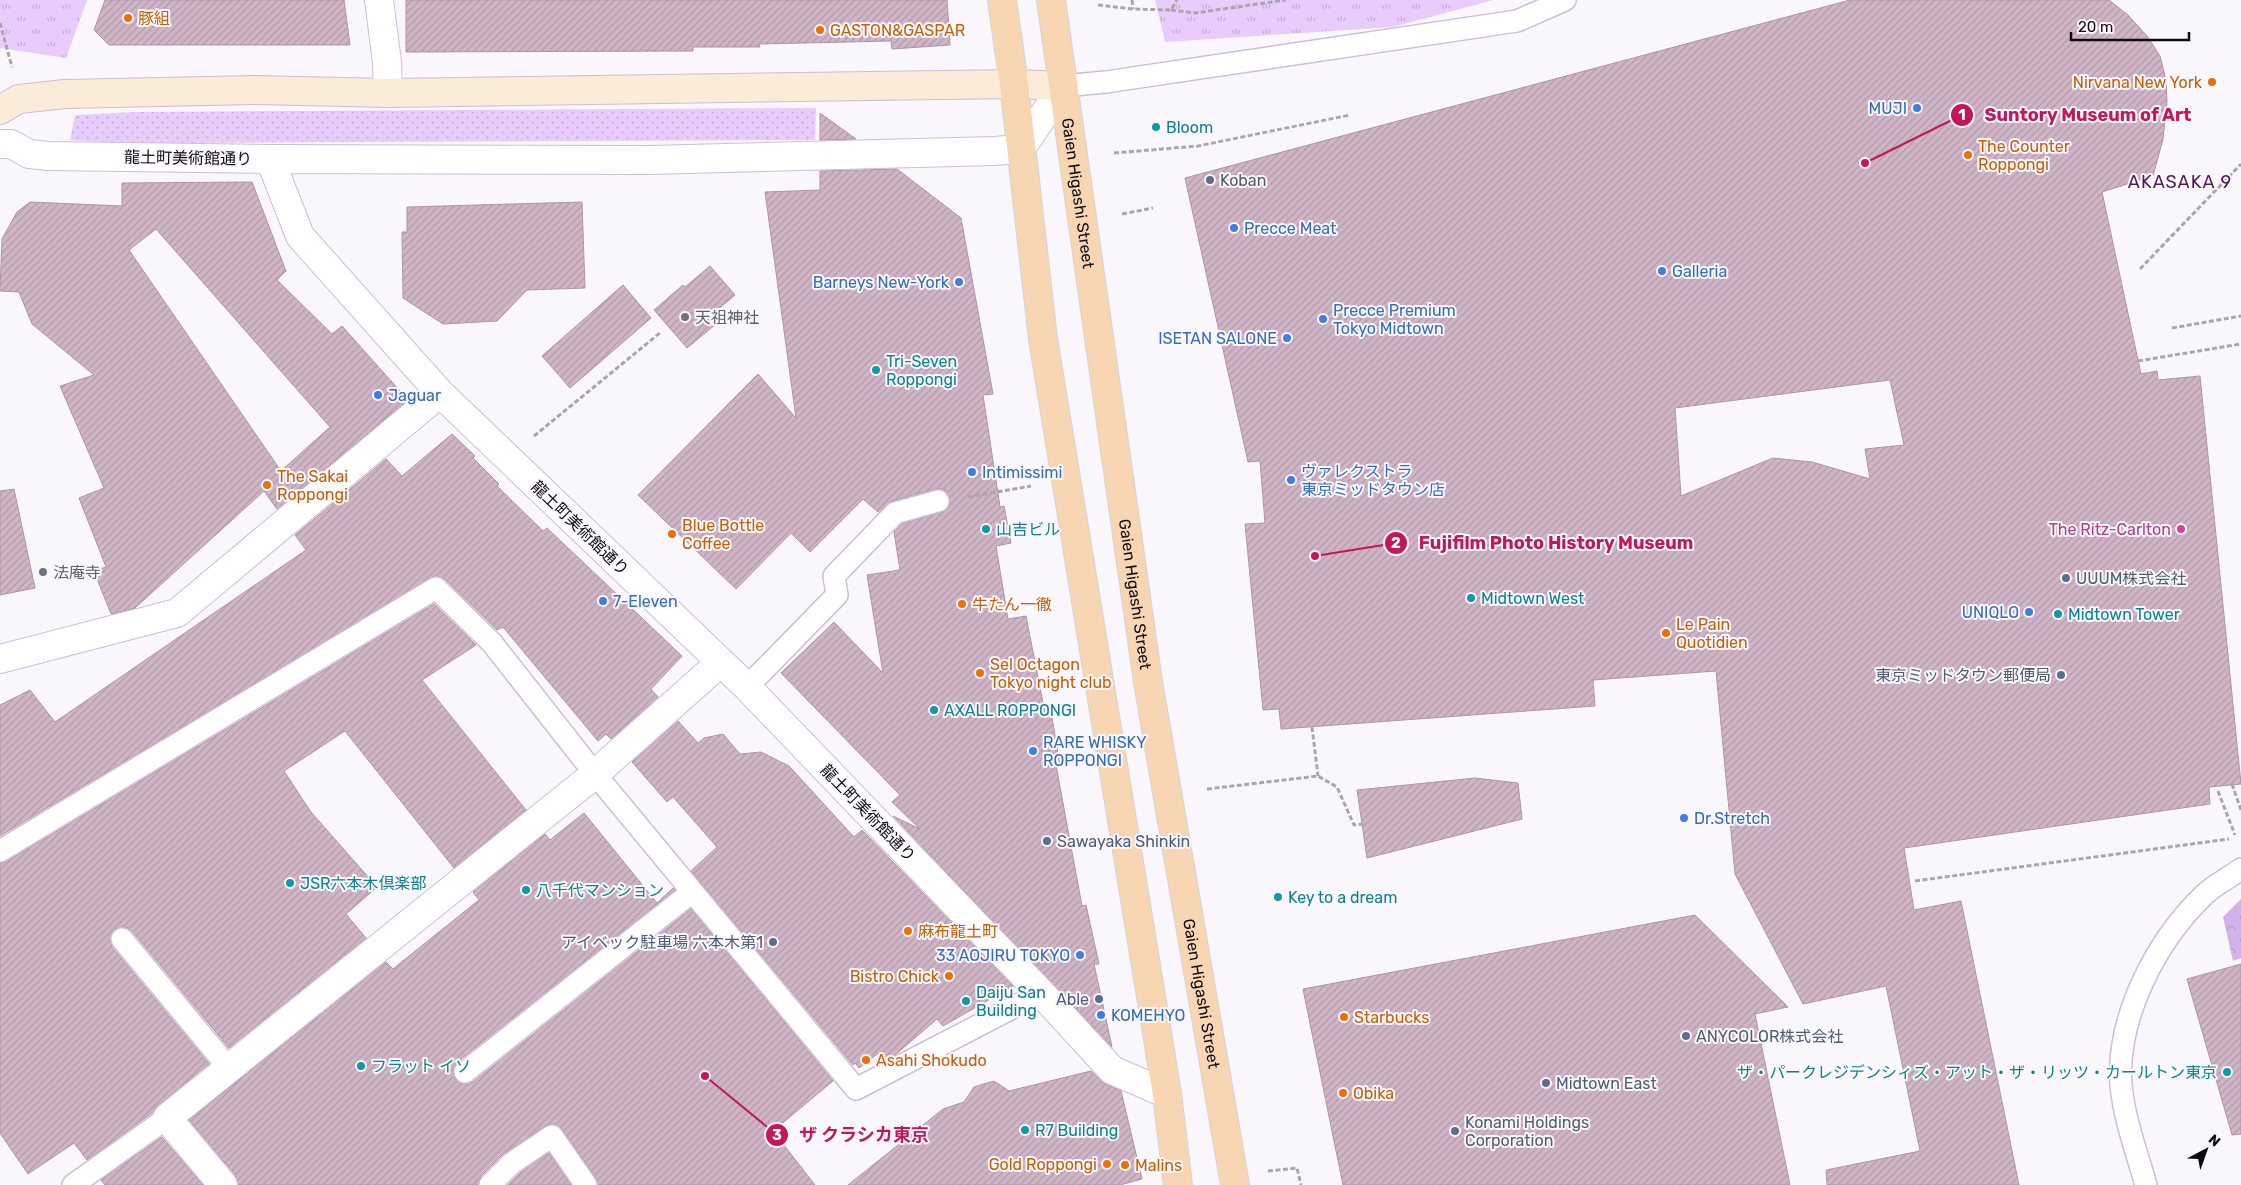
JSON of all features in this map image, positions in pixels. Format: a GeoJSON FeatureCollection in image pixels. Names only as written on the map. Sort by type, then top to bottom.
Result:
{"type":"FeatureCollection","features":[{"type":"Feature","properties":{"kind":"main road"},"geometry":{"type":"LineString","coordinates":[[1002,0],[1022,148],[1043,339],[1167,1094],[1178,1185]]}},
{"type":"Feature","properties":{"kind":"main road","name":"Gaien Higashi Street"},"geometry":{"type":"LineString","coordinates":[[1051,0],[1148,682],[1235,1185]]}},
{"type":"Feature","properties":{"kind":"street"},"geometry":{"type":"LineString","coordinates":[[379,0],[387,62],[388,93]]}},
{"type":"Feature","properties":{"kind":"street"},"geometry":{"type":"LineString","coordinates":[[10,105],[65,94],[208,91],[388,93],[1014,84],[1063,86]]}},
{"type":"Feature","properties":{"kind":"street"},"geometry":{"type":"LineString","coordinates":[[270,159],[649,160],[994,151],[1022,148],[1063,86]]}},
{"type":"Feature","properties":{"kind":"street","name":"龍土町美術館通り"},"geometry":{"type":"LineString","coordinates":[[0,144],[11,144],[29,154],[48,156],[270,159],[300,236],[440,393],[747,687],[1041,993],[1112,1070],[1167,1094]]}},
{"type":"Feature","properties":{"kind":"street"},"geometry":{"type":"LineString","coordinates":[[0,659],[177,613],[440,393]]}},
{"type":"Feature","properties":{"kind":"street"},"geometry":{"type":"LineString","coordinates":[[223,1185],[167,1118],[228,1067],[595,774],[722,662]]}},
{"type":"Feature","properties":{"kind":"lane"},"geometry":{"type":"LineString","coordinates":[[1063,86],[1106,82],[1517,21],[1565,0]]}},
{"type":"Feature","properties":{"kind":"lane"},"geometry":{"type":"LineString","coordinates":[[747,687],[837,595],[834,576],[895,513],[938,501]]}},
{"type":"Feature","properties":{"kind":"lane"},"geometry":{"type":"LineString","coordinates":[[0,851],[436,588],[492,643],[595,774],[856,1089],[1041,993]]}},
{"type":"Feature","properties":{"kind":"lane"},"geometry":{"type":"LineString","coordinates":[[2146,1185],[2121,1086],[2121,1064],[2128,1028],[2145,977],[2162,944],[2184,916],[2205,894],[2241,869]]}},
{"type":"Feature","properties":{"kind":"lane"},"geometry":{"type":"LineString","coordinates":[[464,1072],[692,892]]}},
{"type":"Feature","properties":{"kind":"lane"},"geometry":{"type":"LineString","coordinates":[[122,939],[228,1067]]}},
{"type":"Feature","properties":{"kind":"lane"},"geometry":{"type":"LineString","coordinates":[[73,1185],[167,1118]]}},
{"type":"Feature","properties":{"kind":"lane"},"geometry":{"type":"LineString","coordinates":[[490,1185],[512,1163],[552,1136],[586,1185]]}},
{"type":"Feature","properties":{"kind":"path"},"geometry":{"type":"LineString","coordinates":[[1132,0],[1133,9]]}},
{"type":"Feature","properties":{"kind":"path"},"geometry":{"type":"LineString","coordinates":[[1172,10],[1177,0]]}},
{"type":"Feature","properties":{"kind":"path"},"geometry":{"type":"LineString","coordinates":[[1098,5],[1195,13],[1286,0]]}},
{"type":"Feature","properties":{"kind":"path"},"geometry":{"type":"LineString","coordinates":[[0,23],[10,105]]}},
{"type":"Feature","properties":{"kind":"path"},"geometry":{"type":"LineString","coordinates":[[1114,153],[1198,146],[1350,115]]}},
{"type":"Feature","properties":{"kind":"path"},"geometry":{"type":"LineString","coordinates":[[2140,269],[2241,164]]}},
{"type":"Feature","properties":{"kind":"path"},"geometry":{"type":"LineString","coordinates":[[1122,214],[1153,208]]}},
{"type":"Feature","properties":{"kind":"path"},"geometry":{"type":"LineString","coordinates":[[2172,328],[2241,316]]}},
{"type":"Feature","properties":{"kind":"path"},"geometry":{"type":"LineString","coordinates":[[507,458],[661,332]]}},
{"type":"Feature","properties":{"kind":"path"},"geometry":{"type":"LineString","coordinates":[[2138,362],[2241,344]]}},
{"type":"Feature","properties":{"kind":"path"},"geometry":{"type":"LineString","coordinates":[[967,497],[1031,486]]}},
{"type":"Feature","properties":{"kind":"path"},"geometry":{"type":"LineString","coordinates":[[1312,727],[1318,776]]}},
{"type":"Feature","properties":{"kind":"path"},"geometry":{"type":"LineString","coordinates":[[1207,789],[1318,776],[1337,787],[1354,825],[1362,824]]}},
{"type":"Feature","properties":{"kind":"path"},"geometry":{"type":"LineString","coordinates":[[2232,784],[2241,810]]}},
{"type":"Feature","properties":{"kind":"path"},"geometry":{"type":"LineString","coordinates":[[2218,791],[2235,835]]}},
{"type":"Feature","properties":{"kind":"path"},"geometry":{"type":"LineString","coordinates":[[1916,881],[2241,837]]}},
{"type":"Feature","properties":{"kind":"path"},"geometry":{"type":"LineString","coordinates":[[1267,1171],[1297,1168],[1301,1185]]}},
{"type":"Feature","properties":{"kind":"green space"},"geometry":{"type":"Polygon","coordinates":[[[0,0],[87,0],[66,58],[0,48],[0,0]]]}},
{"type":"Feature","properties":{"kind":"green space"},"geometry":{"type":"Polygon","coordinates":[[[1155,0],[1493,0],[1393,27],[1165,42],[1155,0]]]}},
{"type":"Feature","properties":{"kind":"green space"},"geometry":{"type":"Polygon","coordinates":[[[816,108],[815,140],[122,143],[70,140],[75,115],[136,112],[816,108]]]}},
{"type":"Feature","properties":{"kind":"green space"},"geometry":{"type":"Polygon","coordinates":[[[2241,899],[2241,958],[2233,961],[2223,917],[2241,899]]]}},
{"type":"Feature","properties":{"kind":"building"},"geometry":{"type":"Polygon","coordinates":[[[105,0],[344,0],[350,45],[109,45],[94,30],[105,0]]]}},
{"type":"Feature","properties":{"kind":"building"},"geometry":{"type":"Polygon","coordinates":[[[406,0],[947,0],[950,45],[892,49],[891,41],[759,44],[760,47],[693,47],[693,51],[406,52],[406,0]]]}},
{"type":"Feature","properties":{"kind":"building"},"geometry":{"type":"Polygon","coordinates":[[[1850,0],[2109,0],[2128,15],[2147,36],[2160,56],[2166,80],[2167,102],[2163,139],[2153,176],[2102,192],[2141,374],[2157,371],[2158,380],[2200,376],[2241,784],[2209,787],[2210,804],[1904,848],[1914,910],[1961,901],[2019,1185],[1827,1185],[1826,1170],[1920,1151],[1886,986],[1803,1004],[1735,874],[1716,671],[1593,680],[1595,706],[1281,729],[1279,709],[1263,710],[1245,524],[1265,523],[1260,461],[1248,462],[1185,178],[1850,0]],[[1890,380],[1675,408],[1681,496],[1773,458],[1812,462],[1870,479],[1865,449],[1904,445],[1890,380]]]}},
{"type":"Feature","properties":{"kind":"building"},"geometry":{"type":"Polygon","coordinates":[[[820,113],[856,139],[820,140],[820,113]]]}},
{"type":"Feature","properties":{"kind":"building"},"geometry":{"type":"Polygon","coordinates":[[[897,169],[961,218],[993,394],[983,395],[1000,507],[1004,506],[1011,543],[996,546],[1008,619],[1026,616],[1045,713],[1051,712],[1060,764],[1056,765],[1082,906],[1086,905],[1099,964],[1094,964],[1112,1047],[893,816],[920,829],[892,802],[900,795],[781,673],[834,622],[883,673],[867,575],[900,570],[894,532],[902,524],[947,510],[950,504],[947,492],[942,489],[935,489],[892,501],[878,512],[863,499],[810,552],[791,533],[736,589],[638,495],[758,374],[796,418],[765,192],[820,190],[820,171],[897,169]]]}},
{"type":"Feature","properties":{"kind":"building"},"geometry":{"type":"Polygon","coordinates":[[[252,182],[286,271],[277,280],[332,334],[342,326],[408,400],[277,509],[264,491],[135,608],[111,614],[94,571],[106,567],[79,498],[104,488],[60,386],[94,375],[32,324],[19,292],[0,291],[2,239],[17,212],[30,202],[122,206],[122,183],[252,182]],[[156,229],[129,250],[281,471],[330,427],[156,229]]]}},
{"type":"Feature","properties":{"kind":"building"},"geometry":{"type":"Polygon","coordinates":[[[582,202],[585,288],[527,290],[497,321],[443,324],[403,298],[402,232],[407,232],[407,207],[582,202]]]}},
{"type":"Feature","properties":{"kind":"building","name":"天祖神社"},"geometry":{"type":"Polygon","coordinates":[[[710,266],[735,295],[710,316],[716,324],[687,348],[654,310],[683,285],[685,287],[710,266]]]}},
{"type":"Feature","properties":{"kind":"building"},"geometry":{"type":"Polygon","coordinates":[[[623,285],[651,318],[570,388],[542,356],[623,285]]]}},
{"type":"Feature","properties":{"kind":"building"},"geometry":{"type":"Polygon","coordinates":[[[452,434],[475,456],[473,458],[499,484],[497,486],[543,531],[547,528],[682,656],[651,689],[658,697],[611,739],[606,734],[598,741],[503,627],[497,630],[445,579],[434,576],[0,836],[0,705],[30,690],[55,722],[306,550],[295,535],[386,459],[402,476],[452,434]]]}},
{"type":"Feature","properties":{"kind":"building"},"geometry":{"type":"Polygon","coordinates":[[[14,489],[35,588],[0,595],[0,491],[14,489]]]}},
{"type":"Feature","properties":{"kind":"building"},"geometry":{"type":"Polygon","coordinates":[[[434,604],[476,645],[422,680],[526,810],[454,868],[345,731],[284,771],[311,812],[377,887],[346,914],[366,938],[229,1048],[132,931],[126,927],[114,929],[110,935],[112,947],[209,1064],[157,1106],[152,1113],[87,1160],[74,1143],[28,1174],[0,1133],[0,863],[6,862],[434,604]]]}},
{"type":"Feature","properties":{"kind":"building"},"geometry":{"type":"Polygon","coordinates":[[[678,721],[698,743],[704,738],[723,734],[740,754],[761,752],[789,766],[854,837],[862,830],[1013,986],[943,1026],[937,1019],[895,1055],[887,1059],[880,1052],[859,1068],[855,1063],[853,1065],[691,871],[717,847],[673,797],[667,802],[632,762],[678,721]]]}},
{"type":"Feature","properties":{"kind":"building"},"geometry":{"type":"Polygon","coordinates":[[[1475,778],[1518,783],[1522,819],[1367,858],[1357,790],[1475,778]]]}},
{"type":"Feature","properties":{"kind":"building"},"geometry":{"type":"Polygon","coordinates":[[[584,813],[657,903],[673,888],[675,890],[457,1062],[453,1068],[455,1079],[461,1084],[473,1082],[691,909],[833,1081],[773,1131],[815,1185],[598,1185],[596,1178],[562,1129],[552,1124],[545,1126],[503,1154],[481,1176],[478,1185],[238,1185],[235,1175],[189,1120],[386,962],[393,969],[479,900],[473,892],[545,834],[550,840],[584,813]]]}},
{"type":"Feature","properties":{"kind":"building","name":"Midtown East"},"geometry":{"type":"Polygon","coordinates":[[[1695,915],[1788,1007],[1755,1014],[1790,1185],[1343,1185],[1303,989],[1695,915]]]}},
{"type":"Feature","properties":{"kind":"building","name":"ザ・パークレジデンシィズ・アット・ザ・リッツ・カールトン東京"},"geometry":{"type":"Polygon","coordinates":[[[2241,964],[2241,1134],[2232,1135],[2187,979],[2241,964]]]}},
{"type":"Feature","properties":{"kind":"building"},"geometry":{"type":"Polygon","coordinates":[[[1091,1071],[1105,1084],[1121,1091],[1142,1179],[1120,1185],[848,1185],[943,1109],[964,1102],[974,1087],[994,1081],[1009,1091],[1091,1071]]]}},
{"type":"Feature","properties":{"kind":"building"},"geometry":{"type":"Polygon","coordinates":[[[162,1137],[203,1185],[105,1185],[101,1180],[162,1137]]]}},
{"type":"Feature","properties":{"kind":"building"},"geometry":{"type":"Polygon","coordinates":[[[549,1153],[571,1185],[508,1185],[520,1173],[549,1153]]]}},
{"type":"Feature","properties":{"kind":"place","name":"豚組"},"geometry":{"type":"Point","coordinates":[128,18]}},
{"type":"Feature","properties":{"kind":"place","name":"GASTON&GASPAR"},"geometry":{"type":"Point","coordinates":[820,30]}},
{"type":"Feature","properties":{"kind":"place","name":"Nirvana New York"},"geometry":{"type":"Point","coordinates":[2212,82]}},
{"type":"Feature","properties":{"kind":"place","name":"MUJI"},"geometry":{"type":"Point","coordinates":[1917,108]}},
{"type":"Feature","properties":{"kind":"place","name":"Bloom"},"geometry":{"type":"Point","coordinates":[1156,127]}},
{"type":"Feature","properties":{"kind":"place","name":"The Counter Roppongi"},"geometry":{"type":"Point","coordinates":[1968,155]}},
{"type":"Feature","properties":{"kind":"place","name":"Suntory Museum of Art"},"geometry":{"type":"Point","coordinates":[1865,163]}},
{"type":"Feature","properties":{"kind":"place","name":"Koban"},"geometry":{"type":"Point","coordinates":[1210,180]}},
{"type":"Feature","properties":{"kind":"place","name":"Precce Meat"},"geometry":{"type":"Point","coordinates":[1234,228]}},
{"type":"Feature","properties":{"kind":"place","name":"Galleria"},"geometry":{"type":"Point","coordinates":[1662,271]}},
{"type":"Feature","properties":{"kind":"place","name":"Barneys New-York"},"geometry":{"type":"Point","coordinates":[959,282]}},
{"type":"Feature","properties":{"kind":"place","name":"天祖神社"},"geometry":{"type":"Point","coordinates":[685,317]}},
{"type":"Feature","properties":{"kind":"place","name":"Precce Premium Tokyo Midtown"},"geometry":{"type":"Point","coordinates":[1323,319]}},
{"type":"Feature","properties":{"kind":"place","name":"ISETAN SALONE"},"geometry":{"type":"Point","coordinates":[1287,338]}},
{"type":"Feature","properties":{"kind":"place","name":"Tri-Seven Roppongi"},"geometry":{"type":"Point","coordinates":[876,370]}},
{"type":"Feature","properties":{"kind":"place","name":"Jaguar"},"geometry":{"type":"Point","coordinates":[378,395]}},
{"type":"Feature","properties":{"kind":"place","name":"Intimissimi"},"geometry":{"type":"Point","coordinates":[972,472]}},
{"type":"Feature","properties":{"kind":"place","name":"ヴァレクストラ 東京ミッドタウン店"},"geometry":{"type":"Point","coordinates":[1291,480]}},
{"type":"Feature","properties":{"kind":"place","name":"The Sakai Roppongi"},"geometry":{"type":"Point","coordinates":[267,485]}},
{"type":"Feature","properties":{"kind":"place","name":"山吉ビル"},"geometry":{"type":"Point","coordinates":[986,529]}},
{"type":"Feature","properties":{"kind":"place","name":"The Ritz-Carlton"},"geometry":{"type":"Point","coordinates":[2181,529]}},
{"type":"Feature","properties":{"kind":"place","name":"Blue Bottle Coffee"},"geometry":{"type":"Point","coordinates":[672,534]}},
{"type":"Feature","properties":{"kind":"place","name":"Fujifilm Photo History Museum"},"geometry":{"type":"Point","coordinates":[1315,556]}},
{"type":"Feature","properties":{"kind":"place","name":"法庵寺"},"geometry":{"type":"Point","coordinates":[43,572]}},
{"type":"Feature","properties":{"kind":"place","name":"UUUM株式会社"},"geometry":{"type":"Point","coordinates":[2066,578]}},
{"type":"Feature","properties":{"kind":"place","name":"Midtown West"},"geometry":{"type":"Point","coordinates":[1471,598]}},
{"type":"Feature","properties":{"kind":"place","name":"7-Eleven"},"geometry":{"type":"Point","coordinates":[603,601]}},
{"type":"Feature","properties":{"kind":"place","name":"牛たん一徹"},"geometry":{"type":"Point","coordinates":[962,604]}},
{"type":"Feature","properties":{"kind":"place","name":"UNIQLO"},"geometry":{"type":"Point","coordinates":[2029,612]}},
{"type":"Feature","properties":{"kind":"place","name":"Midtown Tower"},"geometry":{"type":"Point","coordinates":[2058,614]}},
{"type":"Feature","properties":{"kind":"place","name":"Le Pain Quotidien"},"geometry":{"type":"Point","coordinates":[1666,633]}},
{"type":"Feature","properties":{"kind":"place","name":"Sel Octagon Tokyo night club"},"geometry":{"type":"Point","coordinates":[980,673]}},
{"type":"Feature","properties":{"kind":"place","name":"東京ミッドタウン郵便局"},"geometry":{"type":"Point","coordinates":[2061,675]}},
{"type":"Feature","properties":{"kind":"place","name":"AXALL ROPPONGI"},"geometry":{"type":"Point","coordinates":[934,710]}},
{"type":"Feature","properties":{"kind":"place","name":"RARE WHISKY ROPPONGI"},"geometry":{"type":"Point","coordinates":[1033,751]}},
{"type":"Feature","properties":{"kind":"place","name":"Dr.Stretch"},"geometry":{"type":"Point","coordinates":[1684,818]}},
{"type":"Feature","properties":{"kind":"place","name":"Sawayaka Shinkin"},"geometry":{"type":"Point","coordinates":[1047,841]}},
{"type":"Feature","properties":{"kind":"place","name":"JSR六本木倶楽部"},"geometry":{"type":"Point","coordinates":[290,883]}},
{"type":"Feature","properties":{"kind":"place","name":"八千代マンション"},"geometry":{"type":"Point","coordinates":[526,890]}},
{"type":"Feature","properties":{"kind":"place","name":"Key to a dream"},"geometry":{"type":"Point","coordinates":[1278,897]}},
{"type":"Feature","properties":{"kind":"place","name":"麻布龍土町"},"geometry":{"type":"Point","coordinates":[908,931]}},
{"type":"Feature","properties":{"kind":"place","name":"アイベック駐車場 六本木第1"},"geometry":{"type":"Point","coordinates":[773,942]}},
{"type":"Feature","properties":{"kind":"place","name":"33 AOJIRU TOKYO"},"geometry":{"type":"Point","coordinates":[1080,955]}},
{"type":"Feature","properties":{"kind":"place","name":"Bistro Chick"},"geometry":{"type":"Point","coordinates":[949,976]}},
{"type":"Feature","properties":{"kind":"place","name":"Able"},"geometry":{"type":"Point","coordinates":[1099,999]}},
{"type":"Feature","properties":{"kind":"place","name":"Daiju San Building"},"geometry":{"type":"Point","coordinates":[966,1001]}},
{"type":"Feature","properties":{"kind":"place","name":"KOMEHYO"},"geometry":{"type":"Point","coordinates":[1101,1015]}},
{"type":"Feature","properties":{"kind":"place","name":"Starbucks"},"geometry":{"type":"Point","coordinates":[1344,1017]}},
{"type":"Feature","properties":{"kind":"place","name":"ANYCOLOR株式会社"},"geometry":{"type":"Point","coordinates":[1686,1036]}},
{"type":"Feature","properties":{"kind":"place","name":"Asahi Shokudo"},"geometry":{"type":"Point","coordinates":[866,1060]}},
{"type":"Feature","properties":{"kind":"place","name":"フラット イソ"},"geometry":{"type":"Point","coordinates":[361,1066]}},
{"type":"Feature","properties":{"kind":"place","name":"ザ・パークレジデンシィズ・アット・ザ・リッツ・カールトン東京"},"geometry":{"type":"Point","coordinates":[2227,1072]}},
{"type":"Feature","properties":{"kind":"place","name":"ザ クラシカ東京"},"geometry":{"type":"Point","coordinates":[705,1076]}},
{"type":"Feature","properties":{"kind":"place","name":"Midtown East"},"geometry":{"type":"Point","coordinates":[1546,1083]}},
{"type":"Feature","properties":{"kind":"place","name":"Obika"},"geometry":{"type":"Point","coordinates":[1343,1093]}},
{"type":"Feature","properties":{"kind":"place","name":"R7 Building"},"geometry":{"type":"Point","coordinates":[1025,1130]}},
{"type":"Feature","properties":{"kind":"place","name":"Konami Holdings Corporation"},"geometry":{"type":"Point","coordinates":[1455,1131]}},
{"type":"Feature","properties":{"kind":"place","name":"Gold Roppongi"},"geometry":{"type":"Point","coordinates":[1107,1164]}},
{"type":"Feature","properties":{"kind":"place","name":"Malins"},"geometry":{"type":"Point","coordinates":[1125,1165]}},
{"type":"Feature","properties":{"kind":"district","name":"AKASAKA 9"},"geometry":{"type":"Point","coordinates":[2180,182]}}]}
